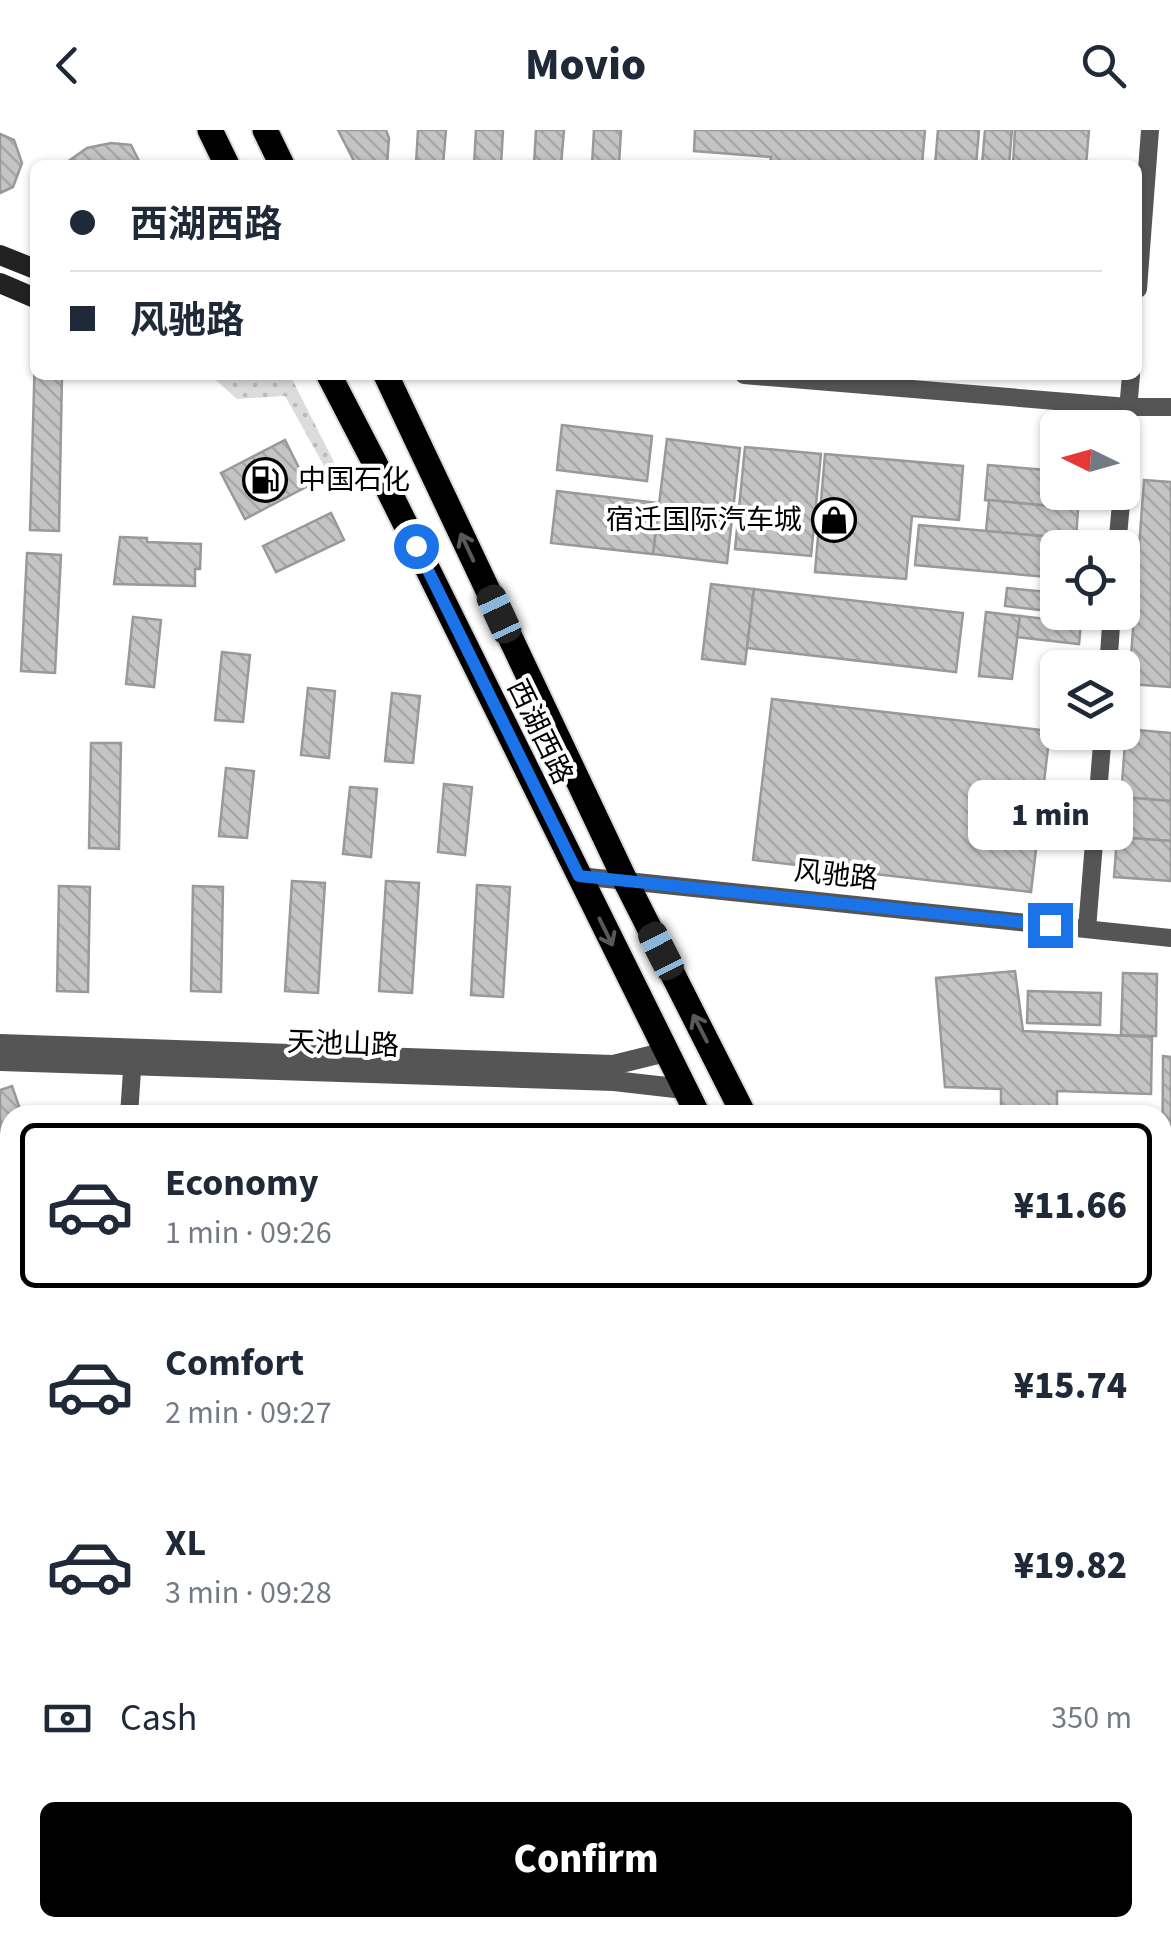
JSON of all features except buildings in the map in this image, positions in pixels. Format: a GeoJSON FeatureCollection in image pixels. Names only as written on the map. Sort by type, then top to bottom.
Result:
{"type":"FeatureCollection","features":[{"type":"Feature","properties":{"kind":"main road"},"geometry":{"type":"LineString","coordinates":[[210,130],[225,160]]}},
{"type":"Feature","properties":{"kind":"main road"},"geometry":{"type":"LineString","coordinates":[[265,130],[280,160]]}},
{"type":"Feature","properties":{"kind":"main road"},"geometry":{"type":"LineString","coordinates":[[0,254],[30,267]]}},
{"type":"Feature","properties":{"kind":"main road"},"geometry":{"type":"LineString","coordinates":[[0,283],[30,296]]}},
{"type":"Feature","properties":{"kind":"main road","name":"西湖西路"},"geometry":{"type":"LineString","coordinates":[[331,380],[693,1105]]}},
{"type":"Feature","properties":{"kind":"main road","name":"西湖西路"},"geometry":{"type":"LineString","coordinates":[[388,380],[626,882],[739,1105]]}},
{"type":"Feature","properties":{"kind":"street"},"geometry":{"type":"LineString","coordinates":[[1142,236],[1150,130]]}},
{"type":"Feature","properties":{"kind":"street"},"geometry":{"type":"LineString","coordinates":[[806,380],[1171,407]]}},
{"type":"Feature","properties":{"kind":"street"},"geometry":{"type":"LineString","coordinates":[[1128,410],[1131,380]]}},
{"type":"Feature","properties":{"kind":"street"},"geometry":{"type":"LineString","coordinates":[[1087,929],[1102,750]]}},
{"type":"Feature","properties":{"kind":"street","name":"风驰路"},"geometry":{"type":"LineString","coordinates":[[579,876],[1171,938]]}},
{"type":"Feature","properties":{"kind":"street","name":"天池山路"},"geometry":{"type":"LineString","coordinates":[[0,1044],[133,1056],[684,1088]]}},
{"type":"Feature","properties":{"kind":"street","name":"天池山路"},"geometry":{"type":"LineString","coordinates":[[0,1061],[133,1056],[613,1065],[666,1052]]}},
{"type":"Feature","properties":{"kind":"street"},"geometry":{"type":"LineString","coordinates":[[130,1105],[133,1056]]}},
{"type":"Feature","properties":{"kind":"green space"},"geometry":{"type":"Polygon","coordinates":[[[216,380],[293,380],[337,468],[328,473],[285,396],[237,399],[216,380]]]}},
{"type":"Feature","properties":{"kind":"place","name":"中国石化"},"geometry":{"type":"Point","coordinates":[265,480]}},
{"type":"Feature","properties":{"kind":"place","name":"宿迁国际汽车城"},"geometry":{"type":"Point","coordinates":[834,520]}},
{"type":"Feature","properties":{"kind":"route"},"geometry":{"type":"LineString","coordinates":[[416,546],[579,876],[1050,925]]}}]}
